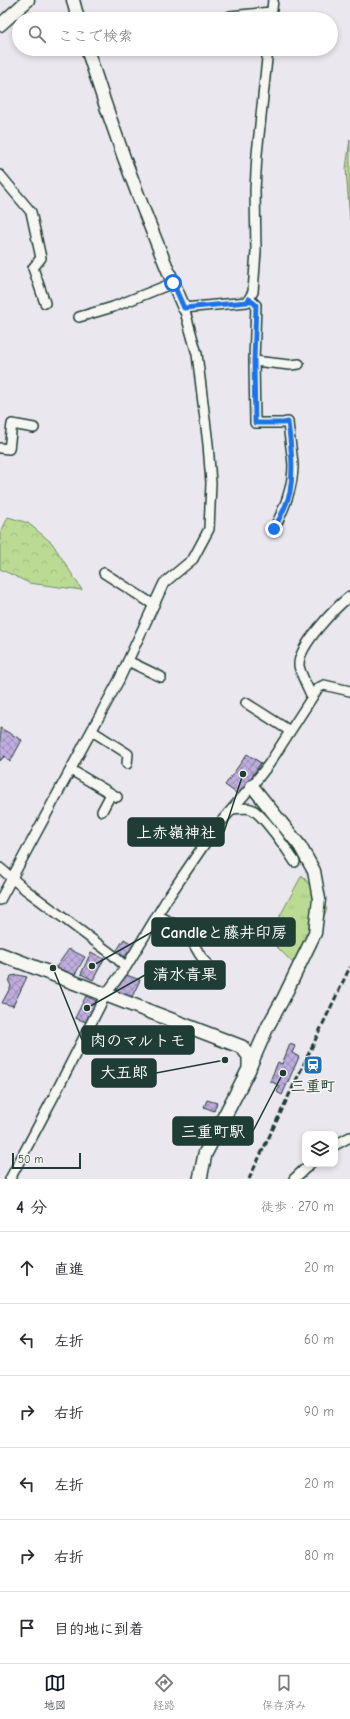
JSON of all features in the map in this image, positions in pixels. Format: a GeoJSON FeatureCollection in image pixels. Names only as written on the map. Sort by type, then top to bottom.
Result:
{"type":"FeatureCollection","features":[{"type":"Feature","properties":{"kind":"main road"},"geometry":{"type":"LineString","coordinates":[[0,954],[242,1048],[249,1056],[249,1069],[205,1154],[200,1179]]}},
{"type":"Feature","properties":{"kind":"street"},"geometry":{"type":"LineString","coordinates":[[15,12],[28,0]]}},
{"type":"Feature","properties":{"kind":"street"},"geometry":{"type":"LineString","coordinates":[[73,0],[76,12]]}},
{"type":"Feature","properties":{"kind":"street"},"geometry":{"type":"LineString","coordinates":[[271,12],[273,0]]}},
{"type":"Feature","properties":{"kind":"street"},"geometry":{"type":"LineString","coordinates":[[0,25],[12,14]]}},
{"type":"Feature","properties":{"kind":"street"},"geometry":{"type":"LineString","coordinates":[[0,900],[92,731],[128,661],[164,583],[193,559],[209,529],[211,483],[208,444],[197,354],[184,308],[116,138],[90,56]]}},
{"type":"Feature","properties":{"kind":"street"},"geometry":{"type":"LineString","coordinates":[[184,308],[247,302],[253,292],[256,251],[255,190],[257,154],[267,56]]}},
{"type":"Feature","properties":{"kind":"street"},"geometry":{"type":"LineString","coordinates":[[0,175],[31,212],[41,258],[33,268],[45,303]]}},
{"type":"Feature","properties":{"kind":"street"},"geometry":{"type":"LineString","coordinates":[[79,317],[113,307],[173,283]]}},
{"type":"Feature","properties":{"kind":"street"},"geometry":{"type":"LineString","coordinates":[[249,299],[256,305],[254,360],[255,423],[288,422],[289,429],[293,466],[290,493],[286,506],[274,529]]}},
{"type":"Feature","properties":{"kind":"street"},"geometry":{"type":"LineString","coordinates":[[254,360],[290,365],[299,364]]}},
{"type":"Feature","properties":{"kind":"street"},"geometry":{"type":"LineString","coordinates":[[0,448],[9,449],[12,424],[34,428]]}},
{"type":"Feature","properties":{"kind":"street"},"geometry":{"type":"LineString","coordinates":[[104,573],[154,605]]}},
{"type":"Feature","properties":{"kind":"street"},"geometry":{"type":"LineString","coordinates":[[312,697],[299,665],[304,650],[325,619],[337,606],[350,596]]}},
{"type":"Feature","properties":{"kind":"street"},"geometry":{"type":"LineString","coordinates":[[128,661],[161,677]]}},
{"type":"Feature","properties":{"kind":"street"},"geometry":{"type":"LineString","coordinates":[[10,1179],[106,994],[126,967],[157,915],[214,830],[252,786],[318,688],[324,685],[350,691]]}},
{"type":"Feature","properties":{"kind":"street"},"geometry":{"type":"LineString","coordinates":[[246,703],[290,731]]}},
{"type":"Feature","properties":{"kind":"street"},"geometry":{"type":"LineString","coordinates":[[92,731],[128,754],[127,764]]}},
{"type":"Feature","properties":{"kind":"street"},"geometry":{"type":"LineString","coordinates":[[71,770],[114,796],[102,810]]}},
{"type":"Feature","properties":{"kind":"street"},"geometry":{"type":"LineString","coordinates":[[249,1069],[268,1026],[283,999],[315,933],[319,899],[314,871],[300,846],[252,786]]}},
{"type":"Feature","properties":{"kind":"street"},"geometry":{"type":"LineString","coordinates":[[232,809],[250,809],[256,813],[286,847],[295,862]]}},
{"type":"Feature","properties":{"kind":"street"},"geometry":{"type":"LineString","coordinates":[[0,868],[113,955],[126,967]]}},
{"type":"Feature","properties":{"kind":"street"},"geometry":{"type":"LineString","coordinates":[[157,915],[174,923],[191,940],[202,959],[207,963]]}},
{"type":"Feature","properties":{"kind":"street"},"geometry":{"type":"LineString","coordinates":[[338,1143],[350,1137]]}},
{"type":"Feature","properties":{"kind":"street"},"geometry":{"type":"LineString","coordinates":[[294,1179],[307,1167]]}},
{"type":"Feature","properties":{"kind":"green space"},"geometry":{"type":"Polygon","coordinates":[[[350,139],[350,220],[346,169],[350,139]]]}},
{"type":"Feature","properties":{"kind":"green space"},"geometry":{"type":"Polygon","coordinates":[[[8,517],[28,523],[52,543],[82,590],[29,583],[0,569],[0,534],[8,517]]]}},
{"type":"Feature","properties":{"kind":"green space"},"geometry":{"type":"Polygon","coordinates":[[[302,875],[327,909],[301,971],[268,938],[302,875]]]}},
{"type":"Feature","properties":{"kind":"building"},"geometry":{"type":"Polygon","coordinates":[[[0,728],[22,740],[10,762],[5,756],[0,761],[0,728]]]}},
{"type":"Feature","properties":{"kind":"building"},"geometry":{"type":"Polygon","coordinates":[[[247,754],[261,763],[239,795],[225,785],[247,754]]]}},
{"type":"Feature","properties":{"kind":"building"},"geometry":{"type":"Polygon","coordinates":[[[124,939],[134,945],[125,957],[116,952],[124,939]]]}},
{"type":"Feature","properties":{"kind":"building"},"geometry":{"type":"Polygon","coordinates":[[[69,949],[85,957],[73,978],[54,970],[69,949]]]}},
{"type":"Feature","properties":{"kind":"building"},"geometry":{"type":"Polygon","coordinates":[[[91,952],[104,959],[93,980],[81,974],[91,952]]]}},
{"type":"Feature","properties":{"kind":"building"},"geometry":{"type":"Polygon","coordinates":[[[124,974],[140,980],[131,999],[115,992],[124,974]]]}},
{"type":"Feature","properties":{"kind":"building"},"geometry":{"type":"Polygon","coordinates":[[[18,975],[27,977],[13,1006],[2,1003],[11,986],[9,982],[11,976],[18,975]]]}},
{"type":"Feature","properties":{"kind":"building"},"geometry":{"type":"Polygon","coordinates":[[[86,996],[97,1001],[86,1022],[75,1018],[86,996]]]}},
{"type":"Feature","properties":{"kind":"building"},"geometry":{"type":"Polygon","coordinates":[[[290,1044],[295,1046],[292,1053],[299,1057],[282,1095],[277,1092],[280,1086],[270,1081],[278,1062],[282,1064],[290,1044]]]}},
{"type":"Feature","properties":{"kind":"building"},"geometry":{"type":"Polygon","coordinates":[[[207,1100],[217,1103],[214,1111],[204,1107],[207,1100]]]}},
{"type":"Feature","properties":{"kind":"railway"},"geometry":{"type":"LineString","coordinates":[[249,1179],[350,967]]}},
{"type":"Feature","properties":{"kind":"place","name":"上赤嶺神社"},"geometry":{"type":"Point","coordinates":[243,774]}},
{"type":"Feature","properties":{"kind":"place","name":"Candleと藤井印房"},"geometry":{"type":"Point","coordinates":[92,966]}},
{"type":"Feature","properties":{"kind":"place","name":"肉のマルトモ"},"geometry":{"type":"Point","coordinates":[53,968]}},
{"type":"Feature","properties":{"kind":"place","name":"清水青果"},"geometry":{"type":"Point","coordinates":[87,1008]}},
{"type":"Feature","properties":{"kind":"place","name":"大五郎"},"geometry":{"type":"Point","coordinates":[225,1060]}},
{"type":"Feature","properties":{"kind":"place","name":"三重町"},"geometry":{"type":"Point","coordinates":[313,1065]}},
{"type":"Feature","properties":{"kind":"place","name":"三重町駅"},"geometry":{"type":"Point","coordinates":[283,1073]}},
{"type":"Feature","properties":{"kind":"route"},"geometry":{"type":"LineString","coordinates":[[173,283],[184,308],[247,302],[249,299],[256,305],[254,360],[255,423],[288,422],[293,466],[290,493],[286,506],[274,529]]}}]}
